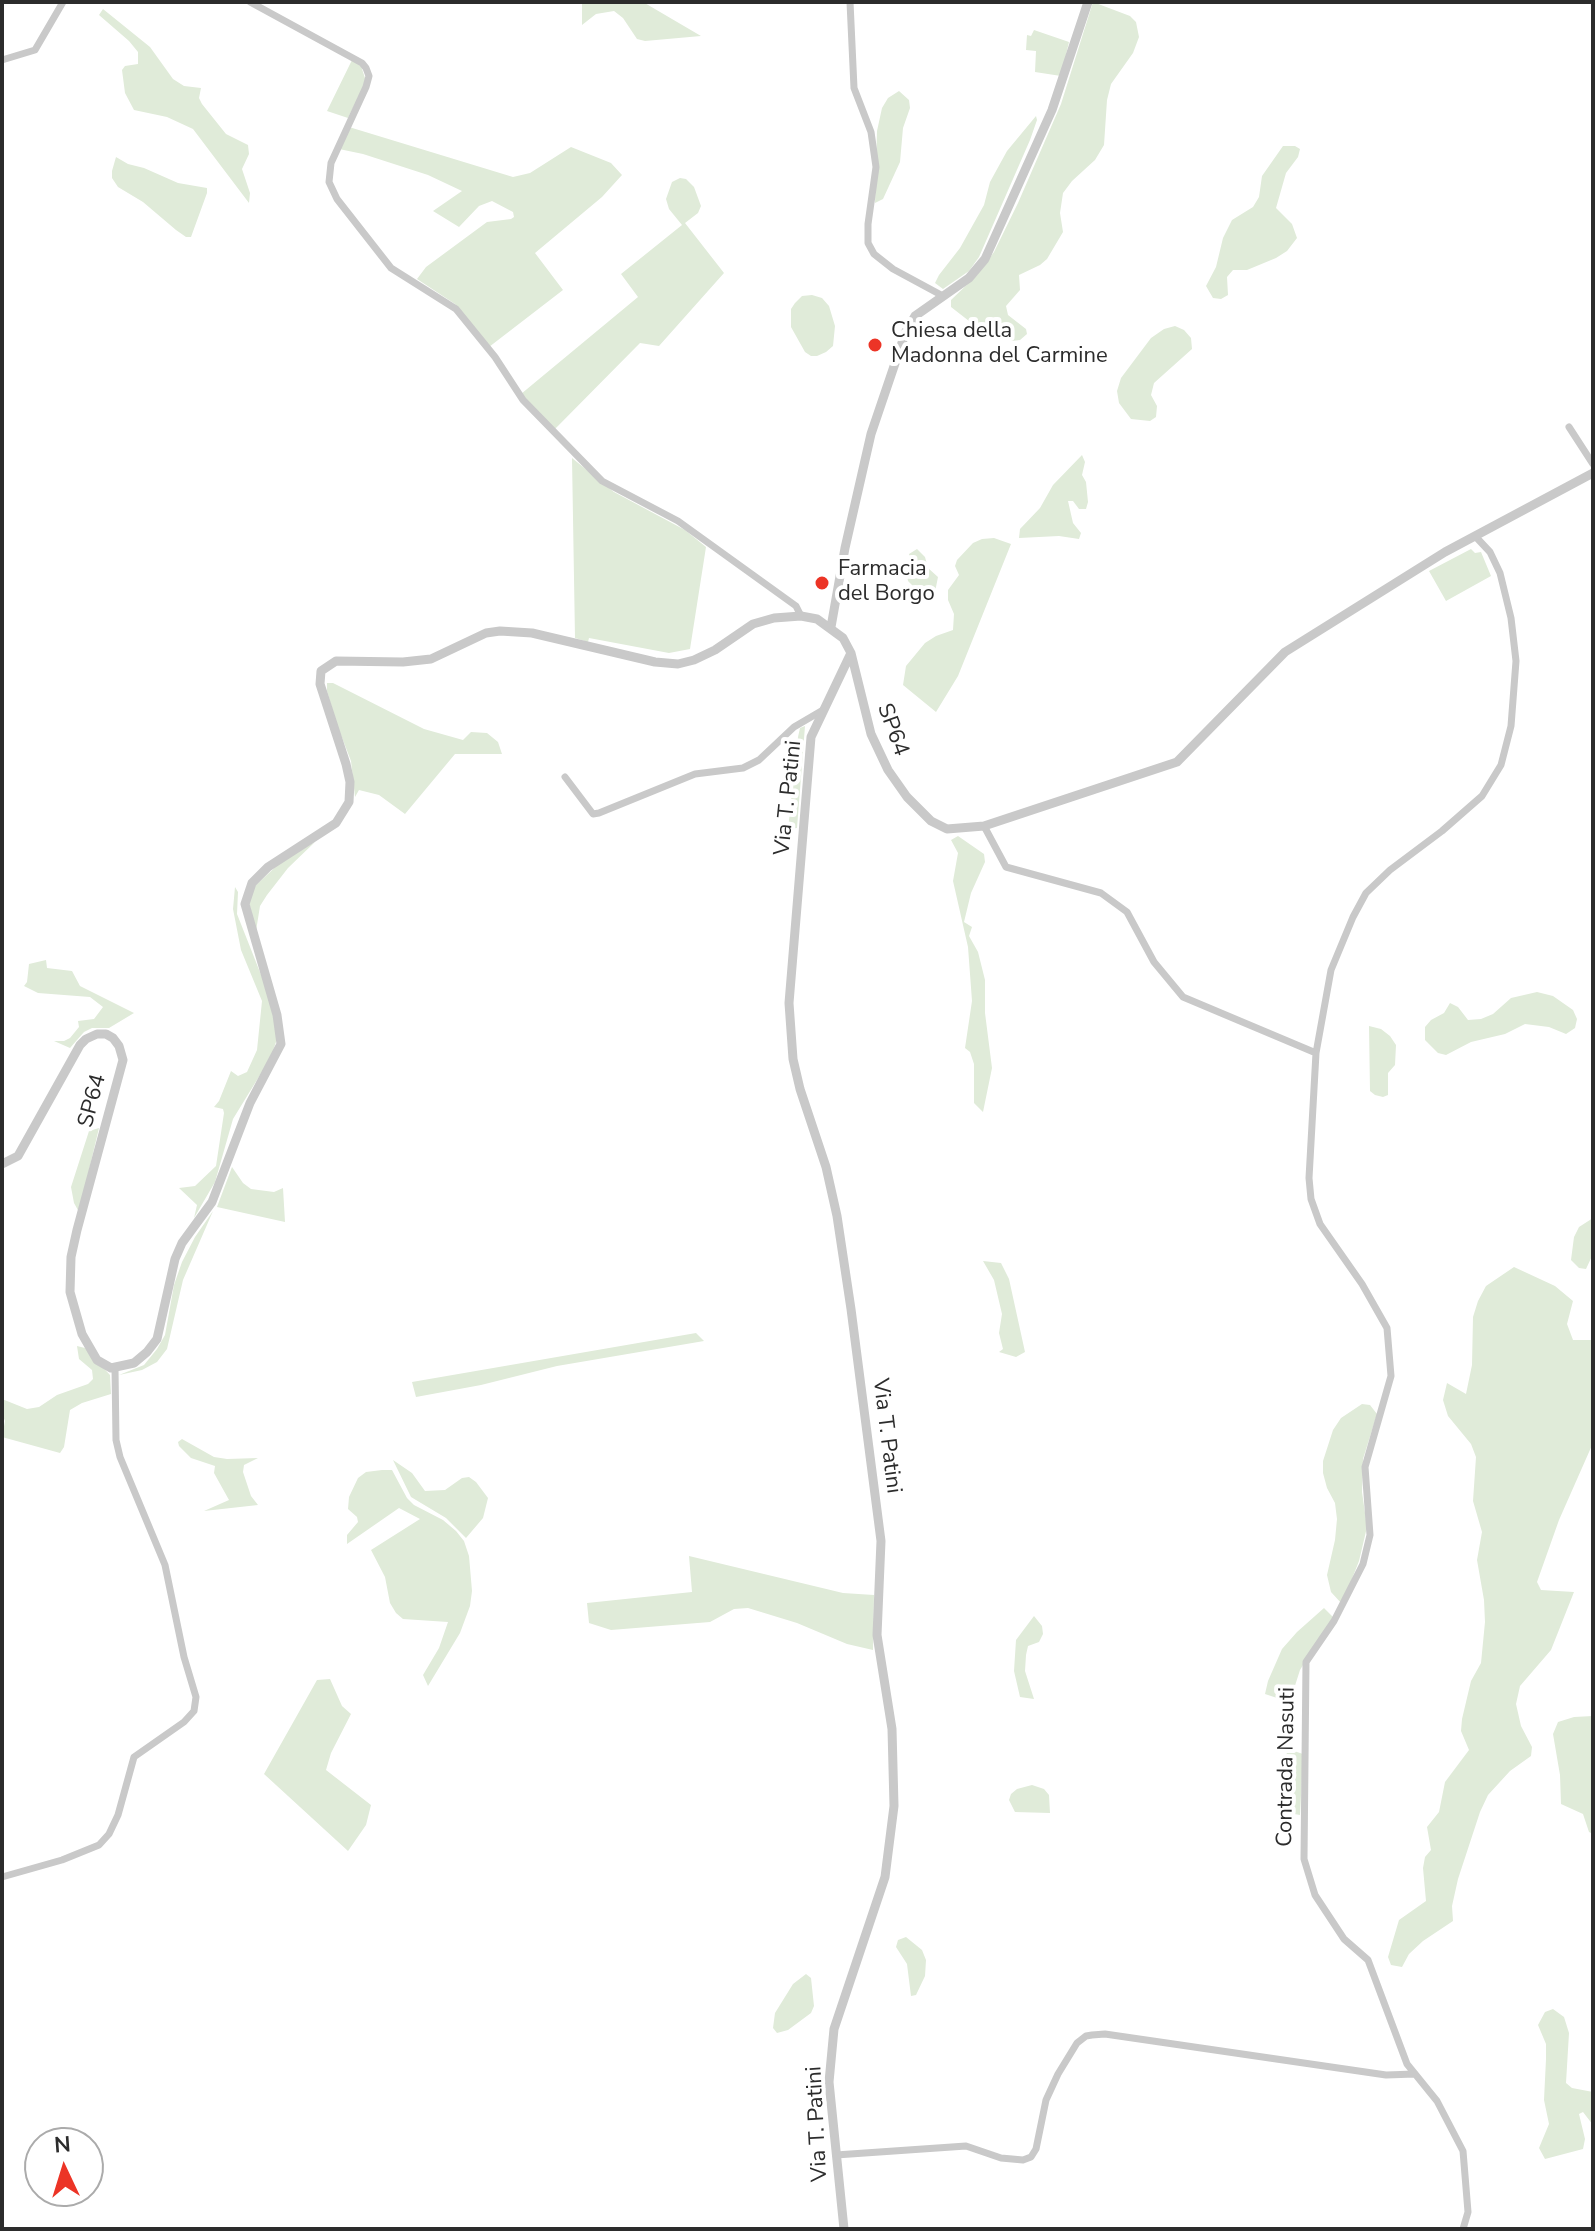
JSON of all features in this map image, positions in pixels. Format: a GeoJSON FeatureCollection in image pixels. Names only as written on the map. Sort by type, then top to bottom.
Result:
{"type":"FeatureCollection","features":[{"type":"Feature","properties":{"kind":"street"},"geometry":{"type":"LineString","coordinates":[[2,60],[35,50],[63,2]]}},
{"type":"Feature","properties":{"kind":"street"},"geometry":{"type":"LineString","coordinates":[[250,2],[366,68],[369,76],[366,87],[331,163],[329,182],[337,199],[391,268],[456,309],[495,357],[523,400],[602,481],[678,521],[796,606],[801,616]]}},
{"type":"Feature","properties":{"kind":"street"},"geometry":{"type":"LineString","coordinates":[[850,2],[854,88],[871,132],[876,167],[868,243],[874,254],[893,269],[943,296]]}},
{"type":"Feature","properties":{"kind":"street"},"geometry":{"type":"LineString","coordinates":[[2,1877],[99,1845],[109,1834],[118,1815],[134,1757],[184,1722],[194,1711],[196,1697],[184,1657],[165,1565],[120,1457],[116,1440],[115,1368],[134,1363],[157,1339],[175,1259],[182,1243],[212,1202],[250,1103],[281,1044],[277,1015],[245,904],[252,883],[260,875],[336,823],[349,802],[350,782],[322,693],[321,671],[336,661],[403,662],[431,659],[486,633],[500,631],[532,633],[655,662],[678,664],[715,650],[753,624],[774,618],[801,616],[817,619],[831,627],[871,434],[898,349],[915,316],[969,278],[985,259],[1052,110],[1088,2]]}},
{"type":"Feature","properties":{"kind":"street"},"geometry":{"type":"LineString","coordinates":[[1569,427],[1593,464]]}},
{"type":"Feature","properties":{"kind":"street","name":"SP64"},"geometry":{"type":"LineString","coordinates":[[831,627],[843,638],[851,653],[871,734],[888,770],[907,797],[931,821],[947,829],[984,826],[1177,762],[1285,652],[1475,536],[1593,473]]}},
{"type":"Feature","properties":{"kind":"street","name":"Contrada Nasuti"},"geometry":{"type":"LineString","coordinates":[[1463,2229],[1468,2212],[1463,2151],[1437,2101],[1407,2064],[1368,1960],[1344,1939],[1315,1895],[1304,1859],[1306,1662],[1334,1621],[1363,1564],[1370,1535],[1365,1467],[1391,1376],[1387,1328],[1362,1284],[1320,1224],[1311,1199],[1309,1178],[1316,1053],[1331,970],[1366,893],[1482,796],[1501,765],[1511,726],[1516,661],[1511,618],[1500,573],[1490,552],[1475,536]]}},
{"type":"Feature","properties":{"kind":"street","name":"Via T. Patini"},"geometry":{"type":"LineString","coordinates":[[844,2229],[829,2082],[834,2029],[885,1877],[894,1806],[892,1729],[877,1635],[881,1541],[868,1434],[837,1216],[826,1167],[793,1059],[789,1003],[811,737],[851,653]]}},
{"type":"Feature","properties":{"kind":"street"},"geometry":{"type":"LineString","coordinates":[[565,777],[593,814],[599,813],[695,774],[743,768],[759,760],[794,727],[823,710]]}},
{"type":"Feature","properties":{"kind":"street"},"geometry":{"type":"LineString","coordinates":[[984,826],[1006,867],[1101,893],[1127,912],[1154,962],[1183,997],[1316,1053]]}},
{"type":"Feature","properties":{"kind":"street","name":"SP64"},"geometry":{"type":"LineString","coordinates":[[2,1164],[18,1156],[80,1045],[97,1034],[113,1038],[123,1060],[71,1257],[69,1280],[72,1307],[90,1351],[97,1360],[115,1368]]}},
{"type":"Feature","properties":{"kind":"street"},"geometry":{"type":"LineString","coordinates":[[836,2155],[966,2146],[1001,2158],[1023,2160],[1031,2157],[1036,2149],[1046,2100],[1058,2074],[1077,2043],[1092,2035],[1105,2034],[1386,2075],[1415,2074]]}},
{"type":"Feature","properties":{"kind":"green space"},"geometry":{"type":"Polygon","coordinates":[[[582,2],[643,2],[701,36],[637,39],[623,18],[614,11],[596,14],[582,25],[582,2]]]}},
{"type":"Feature","properties":{"kind":"green space"},"geometry":{"type":"Polygon","coordinates":[[[1093,2],[1130,16],[1136,22],[1139,37],[1133,53],[1111,84],[1104,145],[1095,160],[1063,193],[1060,213],[1063,232],[1047,259],[1019,275],[1020,290],[1006,306],[1008,315],[1026,329],[1027,334],[1020,340],[1012,341],[1006,336],[987,335],[951,307],[951,300],[977,275],[994,252],[1018,203],[1061,104],[1093,2]]]}},
{"type":"Feature","properties":{"kind":"green space"},"geometry":{"type":"Polygon","coordinates":[[[103,9],[150,47],[173,79],[184,86],[201,88],[199,98],[202,104],[226,134],[248,145],[249,154],[242,169],[250,193],[249,203],[193,129],[167,117],[134,110],[125,93],[122,70],[125,66],[138,64],[138,52],[99,15],[103,9]]]}},
{"type":"Feature","properties":{"kind":"green space"},"geometry":{"type":"Polygon","coordinates":[[[1034,30],[1069,42],[1061,76],[1035,72],[1036,51],[1026,50],[1027,35],[1031,36],[1034,30]]]}},
{"type":"Feature","properties":{"kind":"green space"},"geometry":{"type":"Polygon","coordinates":[[[352,60],[361,66],[366,81],[348,118],[327,111],[352,60]]]}},
{"type":"Feature","properties":{"kind":"green space"},"geometry":{"type":"Polygon","coordinates":[[[899,91],[909,100],[910,108],[903,128],[900,162],[883,199],[875,203],[877,131],[882,108],[888,98],[899,91]]]}},
{"type":"Feature","properties":{"kind":"green space"},"geometry":{"type":"Polygon","coordinates":[[[1036,116],[1030,140],[979,257],[969,271],[943,289],[935,283],[939,275],[960,248],[984,205],[990,182],[1007,151],[1036,116]]]}},
{"type":"Feature","properties":{"kind":"green space"},"geometry":{"type":"Polygon","coordinates":[[[349,127],[513,177],[530,173],[571,147],[611,163],[622,175],[602,197],[535,253],[563,290],[489,347],[455,304],[417,279],[426,267],[487,222],[511,219],[513,212],[492,201],[479,206],[459,227],[433,211],[462,191],[428,175],[339,149],[349,127]]]}},
{"type":"Feature","properties":{"kind":"green space"},"geometry":{"type":"Polygon","coordinates":[[[1283,146],[1300,149],[1286,173],[1276,208],[1292,224],[1297,238],[1287,251],[1276,258],[1247,270],[1233,270],[1227,277],[1228,295],[1221,299],[1213,298],[1206,286],[1216,267],[1223,238],[1232,220],[1253,207],[1259,197],[1262,176],[1283,146]]]}},
{"type":"Feature","properties":{"kind":"green space"},"geometry":{"type":"Polygon","coordinates":[[[116,157],[178,183],[207,188],[191,237],[186,237],[143,202],[118,187],[112,178],[116,157]]]}},
{"type":"Feature","properties":{"kind":"green space"},"geometry":{"type":"Polygon","coordinates":[[[686,179],[694,187],[701,206],[698,213],[685,223],[724,273],[659,346],[640,343],[554,430],[521,394],[638,297],[621,274],[682,225],[669,209],[666,199],[672,182],[686,179]]]}},
{"type":"Feature","properties":{"kind":"green space"},"geometry":{"type":"Polygon","coordinates":[[[802,296],[822,298],[829,306],[835,326],[833,346],[817,356],[805,352],[791,327],[791,309],[802,296]]]}},
{"type":"Feature","properties":{"kind":"green space"},"geometry":{"type":"Polygon","coordinates":[[[1175,326],[1191,338],[1192,349],[1154,383],[1151,395],[1157,406],[1156,417],[1150,421],[1131,419],[1119,403],[1117,391],[1121,378],[1151,338],[1175,326]]]}},
{"type":"Feature","properties":{"kind":"green space"},"geometry":{"type":"Polygon","coordinates":[[[1082,455],[1085,462],[1082,475],[1088,502],[1086,509],[1079,509],[1073,501],[1068,501],[1073,523],[1081,533],[1079,539],[1059,536],[1019,538],[1020,529],[1040,508],[1053,485],[1082,455]]]}},
{"type":"Feature","properties":{"kind":"green space"},"geometry":{"type":"Polygon","coordinates":[[[572,458],[614,492],[685,530],[706,547],[690,649],[669,653],[575,638],[572,458]]]}},
{"type":"Feature","properties":{"kind":"green space"},"geometry":{"type":"Polygon","coordinates":[[[994,538],[1011,544],[958,676],[936,712],[903,685],[906,666],[925,643],[953,630],[954,614],[948,600],[948,590],[959,575],[955,566],[957,560],[973,543],[994,538]]]}},
{"type":"Feature","properties":{"kind":"green space"},"geometry":{"type":"Polygon","coordinates":[[[917,549],[925,557],[928,568],[938,577],[935,592],[917,590],[908,581],[907,575],[912,567],[909,554],[917,549]]]}},
{"type":"Feature","properties":{"kind":"green space"},"geometry":{"type":"Polygon","coordinates":[[[1471,549],[1475,553],[1481,552],[1491,576],[1446,601],[1429,571],[1471,549]]]}},
{"type":"Feature","properties":{"kind":"green space"},"geometry":{"type":"Polygon","coordinates":[[[327,683],[333,683],[424,729],[463,740],[471,732],[487,733],[498,742],[502,754],[455,754],[405,814],[379,795],[359,790],[355,797],[351,761],[336,722],[327,683]]]}},
{"type":"Feature","properties":{"kind":"green space"},"geometry":{"type":"Polygon","coordinates":[[[805,726],[797,828],[788,829],[798,737],[800,728],[805,726]]]}},
{"type":"Feature","properties":{"kind":"green space"},"geometry":{"type":"Polygon","coordinates":[[[958,836],[984,854],[985,862],[971,893],[964,922],[972,927],[969,936],[978,952],[985,980],[985,1013],[992,1068],[983,1112],[974,1103],[974,1064],[965,1048],[972,1001],[968,947],[953,881],[958,853],[951,840],[958,836]]]}},
{"type":"Feature","properties":{"kind":"green space"},"geometry":{"type":"Polygon","coordinates":[[[315,842],[288,868],[267,895],[260,906],[256,931],[249,902],[254,887],[284,859],[315,842]]]}},
{"type":"Feature","properties":{"kind":"green space"},"geometry":{"type":"Polygon","coordinates":[[[235,887],[238,892],[237,914],[269,995],[277,1032],[276,1042],[271,1057],[233,1119],[215,1182],[194,1218],[197,1205],[179,1188],[195,1186],[216,1166],[224,1113],[223,1109],[214,1107],[231,1071],[238,1076],[247,1072],[257,1050],[262,1001],[241,950],[233,909],[235,887]]]}},
{"type":"Feature","properties":{"kind":"green space"},"geometry":{"type":"Polygon","coordinates":[[[46,960],[47,968],[72,971],[80,986],[134,1013],[109,1028],[92,1028],[84,1032],[70,1048],[54,1041],[70,1038],[79,1027],[78,1021],[94,1019],[103,1007],[90,997],[38,993],[24,986],[29,964],[46,960]]]}},
{"type":"Feature","properties":{"kind":"green space"},"geometry":{"type":"Polygon","coordinates":[[[1537,992],[1553,996],[1573,1010],[1577,1019],[1575,1028],[1566,1034],[1549,1027],[1525,1024],[1505,1034],[1471,1042],[1446,1055],[1438,1053],[1425,1040],[1425,1027],[1444,1013],[1450,1003],[1458,1007],[1468,1020],[1481,1019],[1493,1014],[1511,998],[1537,992]]]}},
{"type":"Feature","properties":{"kind":"green space"},"geometry":{"type":"Polygon","coordinates":[[[1369,1026],[1381,1029],[1396,1045],[1395,1065],[1388,1073],[1388,1095],[1383,1097],[1370,1091],[1369,1026]]]}},
{"type":"Feature","properties":{"kind":"green space"},"geometry":{"type":"Polygon","coordinates":[[[99,1128],[79,1212],[71,1187],[89,1131],[99,1128]]]}},
{"type":"Feature","properties":{"kind":"green space"},"geometry":{"type":"Polygon","coordinates":[[[232,1167],[251,1189],[274,1192],[283,1188],[285,1222],[217,1207],[232,1167]]]}},
{"type":"Feature","properties":{"kind":"green space"},"geometry":{"type":"Polygon","coordinates":[[[213,1211],[183,1280],[167,1349],[157,1362],[142,1370],[119,1375],[144,1365],[157,1349],[165,1335],[174,1285],[182,1262],[213,1211]]]}},
{"type":"Feature","properties":{"kind":"green space"},"geometry":{"type":"Polygon","coordinates":[[[1593,1218],[1593,1254],[1586,1269],[1579,1268],[1571,1260],[1574,1237],[1579,1227],[1593,1218]]]}},
{"type":"Feature","properties":{"kind":"green space"},"geometry":{"type":"Polygon","coordinates":[[[983,1261],[1001,1263],[1009,1279],[1025,1352],[1016,1357],[999,1352],[1003,1349],[999,1333],[1002,1314],[994,1280],[983,1261]]]}},
{"type":"Feature","properties":{"kind":"green space"},"geometry":{"type":"Polygon","coordinates":[[[1514,1267],[1555,1286],[1573,1301],[1567,1324],[1573,1340],[1593,1340],[1593,1443],[1559,1520],[1537,1582],[1541,1590],[1574,1592],[1551,1650],[1520,1686],[1516,1704],[1521,1726],[1532,1747],[1531,1756],[1510,1771],[1488,1795],[1458,1879],[1452,1906],[1453,1921],[1423,1941],[1409,1954],[1402,1967],[1391,1965],[1388,1957],[1399,1920],[1426,1901],[1423,1868],[1425,1857],[1431,1850],[1427,1827],[1439,1812],[1445,1782],[1469,1750],[1461,1731],[1462,1719],[1471,1681],[1481,1663],[1485,1622],[1477,1560],[1482,1532],[1473,1501],[1476,1457],[1471,1444],[1448,1416],[1443,1400],[1447,1383],[1466,1394],[1472,1365],[1473,1317],[1478,1301],[1486,1286],[1514,1267]]]}},
{"type":"Feature","properties":{"kind":"green space"},"geometry":{"type":"Polygon","coordinates":[[[696,1333],[704,1341],[557,1366],[416,1397],[412,1382],[696,1333]]]}},
{"type":"Feature","properties":{"kind":"green space"},"geometry":{"type":"Polygon","coordinates":[[[77,1346],[85,1348],[110,1375],[111,1394],[70,1410],[64,1447],[60,1453],[2,1437],[5,1421],[2,1399],[27,1409],[39,1407],[93,1379],[92,1370],[79,1359],[77,1346]]]}},
{"type":"Feature","properties":{"kind":"green space"},"geometry":{"type":"Polygon","coordinates":[[[1362,1404],[1370,1405],[1377,1414],[1363,1459],[1362,1492],[1367,1527],[1359,1561],[1342,1604],[1331,1592],[1327,1575],[1337,1519],[1335,1503],[1323,1473],[1323,1461],[1333,1430],[1341,1418],[1362,1404]]]}},
{"type":"Feature","properties":{"kind":"green space"},"geometry":{"type":"Polygon","coordinates":[[[182,1439],[214,1457],[258,1458],[244,1465],[243,1472],[251,1496],[258,1505],[204,1511],[229,1500],[214,1473],[215,1466],[191,1458],[179,1446],[178,1442],[182,1439]]]}},
{"type":"Feature","properties":{"kind":"green space"},"geometry":{"type":"Polygon","coordinates":[[[393,1460],[412,1473],[425,1491],[445,1490],[462,1478],[469,1477],[488,1498],[483,1518],[466,1538],[446,1518],[411,1497],[393,1460]]]}},
{"type":"Feature","properties":{"kind":"green space"},"geometry":{"type":"Polygon","coordinates":[[[392,1470],[414,1505],[443,1520],[456,1531],[464,1541],[469,1556],[470,1606],[460,1633],[428,1686],[423,1675],[439,1648],[448,1622],[403,1619],[396,1613],[390,1603],[385,1577],[371,1550],[420,1519],[399,1508],[347,1544],[347,1535],[358,1522],[348,1509],[349,1497],[358,1478],[366,1472],[392,1470]]]}},
{"type":"Feature","properties":{"kind":"green space"},"geometry":{"type":"Polygon","coordinates":[[[689,1556],[843,1593],[874,1595],[873,1650],[847,1644],[797,1623],[748,1608],[734,1609],[710,1622],[611,1630],[589,1623],[587,1603],[692,1592],[689,1556]]]}},
{"type":"Feature","properties":{"kind":"green space"},"geometry":{"type":"Polygon","coordinates":[[[1324,1608],[1333,1617],[1300,1670],[1292,1695],[1288,1700],[1283,1700],[1265,1694],[1282,1649],[1324,1608]]]}},
{"type":"Feature","properties":{"kind":"green space"},"geometry":{"type":"Polygon","coordinates":[[[1034,1616],[1042,1626],[1043,1634],[1039,1642],[1028,1646],[1025,1671],[1034,1699],[1020,1697],[1014,1671],[1016,1640],[1034,1616]]]}},
{"type":"Feature","properties":{"kind":"green space"},"geometry":{"type":"Polygon","coordinates":[[[330,1679],[342,1706],[351,1714],[326,1770],[371,1805],[366,1825],[348,1851],[264,1774],[317,1680],[330,1679]]]}},
{"type":"Feature","properties":{"kind":"green space"},"geometry":{"type":"Polygon","coordinates":[[[1593,1716],[1593,1834],[1589,1832],[1583,1814],[1561,1804],[1553,1734],[1558,1722],[1593,1716]]]}},
{"type":"Feature","properties":{"kind":"green space"},"geometry":{"type":"Polygon","coordinates":[[[1294,1751],[1303,1754],[1300,1815],[1283,1812],[1280,1807],[1283,1783],[1280,1765],[1287,1753],[1294,1751]]]}},
{"type":"Feature","properties":{"kind":"green space"},"geometry":{"type":"Polygon","coordinates":[[[1032,1785],[1044,1789],[1049,1795],[1050,1813],[1015,1812],[1009,1800],[1011,1794],[1032,1785]]]}},
{"type":"Feature","properties":{"kind":"green space"},"geometry":{"type":"Polygon","coordinates":[[[906,1937],[922,1950],[926,1960],[925,1976],[916,1995],[911,1996],[907,1964],[896,1947],[898,1940],[906,1937]]]}},
{"type":"Feature","properties":{"kind":"green space"},"geometry":{"type":"Polygon","coordinates":[[[806,1974],[811,1978],[814,2006],[811,2013],[788,2030],[777,2033],[773,2028],[775,2013],[793,1984],[806,1974]]]}},
{"type":"Feature","properties":{"kind":"green space"},"geometry":{"type":"Polygon","coordinates":[[[1553,2009],[1564,2017],[1569,2033],[1566,2083],[1572,2088],[1593,2092],[1593,2125],[1583,2112],[1579,2114],[1585,2139],[1583,2149],[1545,2159],[1539,2148],[1549,2124],[1544,2100],[1546,2044],[1538,2025],[1545,2012],[1553,2009]]]}},
{"type":"Feature","properties":{"kind":"place","name":"Chiesa della Madonna del Carmine"},"geometry":{"type":"Point","coordinates":[875,345]}},
{"type":"Feature","properties":{"kind":"place","name":"Farmacia del Borgo"},"geometry":{"type":"Point","coordinates":[822,583]}}]}
